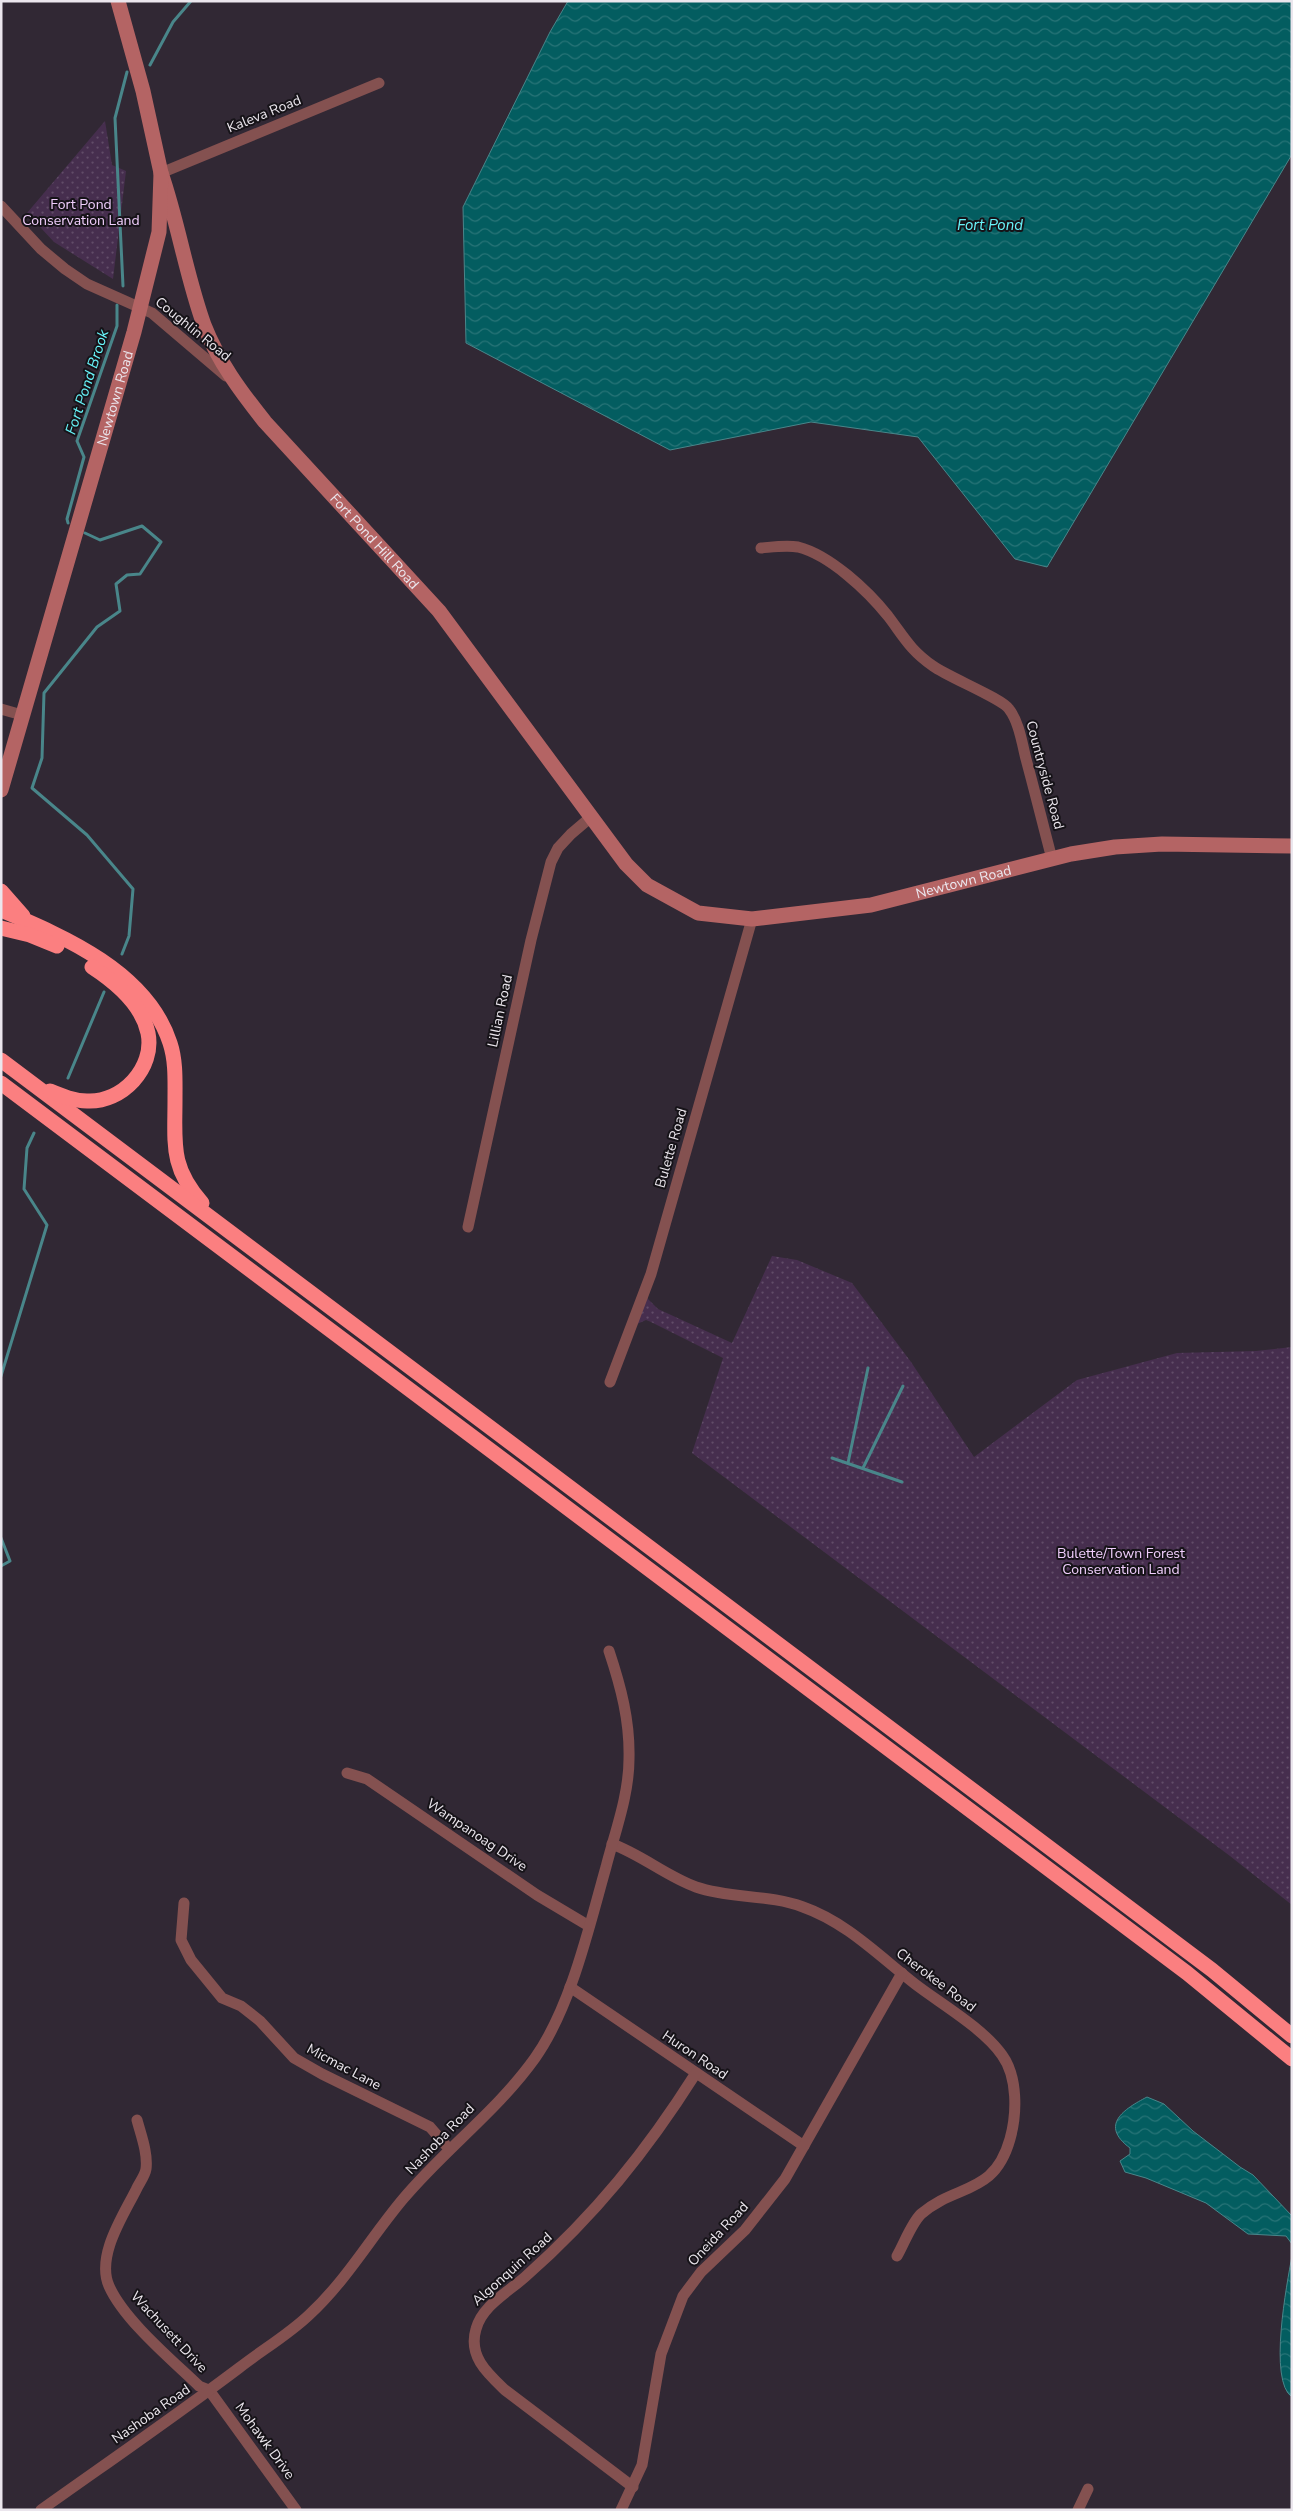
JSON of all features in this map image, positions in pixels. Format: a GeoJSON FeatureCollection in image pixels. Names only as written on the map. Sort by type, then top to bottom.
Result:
{"type":"FeatureCollection","features":[{"type":"Feature","properties":{"kind":"highway"},"geometry":{"type":"LineString","coordinates":[[1,891],[19,914],[34,924]]}},
{"type":"Feature","properties":{"kind":"highway"},"geometry":{"type":"LineString","coordinates":[[1,910],[34,924],[76,946],[121,975],[153,1008],[171,1044],[175,1065],[175,1145],[178,1165],[188,1187],[222,1227]]}},
{"type":"Feature","properties":{"kind":"highway"},"geometry":{"type":"LineString","coordinates":[[4,930],[52,944],[96,970],[135,1005],[148,1034],[148,1051],[143,1067],[135,1080],[113,1096],[87,1101],[72,1099],[34,1085]]}},
{"type":"Feature","properties":{"kind":"highway"},"geometry":{"type":"LineString","coordinates":[[1,1060],[1172,1940],[1292,2036]]}},
{"type":"Feature","properties":{"kind":"highway"},"geometry":{"type":"LineString","coordinates":[[1,1083],[1187,1973],[1292,2059]]}},
{"type":"Feature","properties":{"kind":"street","name":"Newtown Road"},"geometry":{"type":"LineString","coordinates":[[1,790],[141,307],[159,232],[161,173],[143,91],[118,1]]}},
{"type":"Feature","properties":{"kind":"street","name":"Kaleva Road"},"geometry":{"type":"LineString","coordinates":[[161,173],[379,84]]}},
{"type":"Feature","properties":{"kind":"street","name":"Fort Pond Hill Road"},"geometry":{"type":"LineString","coordinates":[[161,173],[204,324],[228,372],[242,394],[265,422],[440,611],[626,864],[644,882]]}},
{"type":"Feature","properties":{"kind":"street","name":"Coughlin Road"},"geometry":{"type":"LineString","coordinates":[[1,206],[41,248],[65,269],[87,284],[141,307],[169,326],[218,368],[242,394]]}},
{"type":"Feature","properties":{"kind":"street","name":"Countryside Road"},"geometry":{"type":"LineString","coordinates":[[761,548],[797,547],[809,551],[837,568],[856,582],[880,607],[917,654],[950,677],[1009,708],[1018,731],[1052,858]]}},
{"type":"Feature","properties":{"kind":"street"},"geometry":{"type":"LineString","coordinates":[[1,708],[22,715]]}},
{"type":"Feature","properties":{"kind":"street","name":"Lillian Road"},"geometry":{"type":"LineString","coordinates":[[468,1227],[531,940],[551,862],[558,848],[571,834],[592,817]]}},
{"type":"Feature","properties":{"kind":"street","name":"Newtown Road"},"geometry":{"type":"LineString","coordinates":[[644,882],[664,896],[698,913],[752,919],[871,905],[1052,858],[1114,847],[1162,844],[1292,846]]}},
{"type":"Feature","properties":{"kind":"street","name":"Bulette Road"},"geometry":{"type":"LineString","coordinates":[[610,1382],[651,1274],[752,919]]}},
{"type":"Feature","properties":{"kind":"street","name":"Nashoba Road"},"geometry":{"type":"LineString","coordinates":[[41,2510],[285,2336],[311,2314],[342,2279],[404,2198],[449,2149],[514,2084],[535,2058],[552,2031],[570,1987],[612,1844],[625,1790],[630,1761],[628,1730],[623,1693],[609,1651]]}},
{"type":"Feature","properties":{"kind":"street","name":"Wampanoag Drive"},"geometry":{"type":"LineString","coordinates":[[347,1773],[367,1780],[432,1821],[537,1894],[589,1926]]}},
{"type":"Feature","properties":{"kind":"street","name":"Cherokee Road"},"geometry":{"type":"LineString","coordinates":[[612,1844],[625,1849],[676,1879],[698,1887],[725,1894],[773,1898],[804,1907],[834,1920],[957,2013],[1002,2054],[1010,2070],[1014,2114],[1010,2139],[996,2170],[983,2182],[936,2204],[920,2215],[897,2256]]}},
{"type":"Feature","properties":{"kind":"street","name":"Micmac Lane"},"geometry":{"type":"LineString","coordinates":[[184,1903],[181,1940],[191,1960],[222,1998],[241,2006],[260,2021],[294,2058],[322,2074],[430,2127],[449,2149]]}},
{"type":"Feature","properties":{"kind":"street","name":"Oneida Road"},"geometry":{"type":"LineString","coordinates":[[621,2510],[642,2465],[661,2354],[683,2296],[701,2272],[745,2230],[785,2179],[902,1973]]}},
{"type":"Feature","properties":{"kind":"street","name":"Huron Road"},"geometry":{"type":"LineString","coordinates":[[570,1987],[804,2146]]}},
{"type":"Feature","properties":{"kind":"street","name":"Algonquin Road"},"geometry":{"type":"LineString","coordinates":[[633,2487],[505,2390],[477,2358],[473,2345],[475,2330],[480,2319],[491,2306],[563,2243],[604,2201],[651,2139],[696,2073]]}},
{"type":"Feature","properties":{"kind":"street","name":"Wachusett Drive"},"geometry":{"type":"LineString","coordinates":[[137,2120],[145,2153],[146,2169],[110,2242],[107,2269],[108,2285],[126,2312],[143,2331],[199,2386],[209,2390]]}},
{"type":"Feature","properties":{"kind":"street","name":"Mohawk Drive"},"geometry":{"type":"LineString","coordinates":[[209,2390],[296,2510]]}},
{"type":"Feature","properties":{"kind":"street"},"geometry":{"type":"LineString","coordinates":[[1078,2510],[1088,2489]]}},
{"type":"Feature","properties":{"kind":"green space","name":"Fort Pond Conservation Land"},"geometry":{"type":"Polygon","coordinates":[[[105,121],[112,165],[126,171],[113,279],[54,242],[27,213],[105,121]]]}},
{"type":"Feature","properties":{"kind":"green space","name":"Bulette/Town Forest Conservation Land"},"geometry":{"type":"Polygon","coordinates":[[[772,1256],[797,1260],[852,1283],[911,1362],[974,1457],[1077,1380],[1177,1353],[1256,1351],[1292,1347],[1292,1905],[1230,1856],[692,1453],[723,1358],[646,1320],[637,1324],[647,1298],[658,1309],[732,1343],[772,1256]]]}},
{"type":"Feature","properties":{"kind":"water","name":"Fort Pond"},"geometry":{"type":"Polygon","coordinates":[[[568,1],[1292,1],[1291,156],[1047,567],[1015,559],[918,437],[811,422],[670,450],[466,343],[463,207],[550,32],[568,1]]]}},
{"type":"Feature","properties":{"kind":"water"},"geometry":{"type":"Polygon","coordinates":[[[1147,2097],[1164,2104],[1193,2131],[1253,2175],[1292,2216],[1292,2244],[1286,2236],[1248,2234],[1206,2203],[1146,2178],[1125,2172],[1120,2161],[1130,2154],[1130,2148],[1121,2140],[1116,2132],[1118,2118],[1123,2112],[1147,2097]]]}},
{"type":"Feature","properties":{"kind":"water"},"geometry":{"type":"Polygon","coordinates":[[[1292,2256],[1292,2397],[1285,2387],[1281,2372],[1280,2352],[1283,2308],[1292,2256]]]}},
{"type":"Feature","properties":{"kind":"waterway","name":"Fort Pond Brook"},"geometry":{"type":"LineString","coordinates":[[150,65],[173,22],[191,1]]}},
{"type":"Feature","properties":{"kind":"waterway","name":"Fort Pond Brook"},"geometry":{"type":"LineString","coordinates":[[123,286],[115,118],[127,72]]}},
{"type":"Feature","properties":{"kind":"waterway","name":"Fort Pond Brook"},"geometry":{"type":"LineString","coordinates":[[68,523],[67,519],[84,457],[77,441],[117,326],[117,305]]}},
{"type":"Feature","properties":{"kind":"waterway","name":"Fort Pond Brook"},"geometry":{"type":"LineString","coordinates":[[85,533],[100,540],[142,526],[161,542],[140,574],[127,575],[116,584],[120,611],[97,627],[44,693],[42,758],[32,788],[87,835],[133,889],[129,936],[122,954]]}},
{"type":"Feature","properties":{"kind":"waterway","name":"Fort Pond Brook"},"geometry":{"type":"LineString","coordinates":[[68,1078],[104,992]]}},
{"type":"Feature","properties":{"kind":"waterway","name":"Fort Pond Brook"},"geometry":{"type":"LineString","coordinates":[[1,1376],[47,1225],[24,1189],[27,1148],[34,1133]]}},
{"type":"Feature","properties":{"kind":"waterway"},"geometry":{"type":"LineString","coordinates":[[848,1463],[868,1368]]}},
{"type":"Feature","properties":{"kind":"waterway"},"geometry":{"type":"LineString","coordinates":[[863,1468],[903,1386]]}},
{"type":"Feature","properties":{"kind":"waterway"},"geometry":{"type":"LineString","coordinates":[[832,1458],[902,1482]]}},
{"type":"Feature","properties":{"kind":"waterway","name":"Fort Pond Brook"},"geometry":{"type":"LineString","coordinates":[[1,1538],[10,1561],[1,1566]]}}]}
